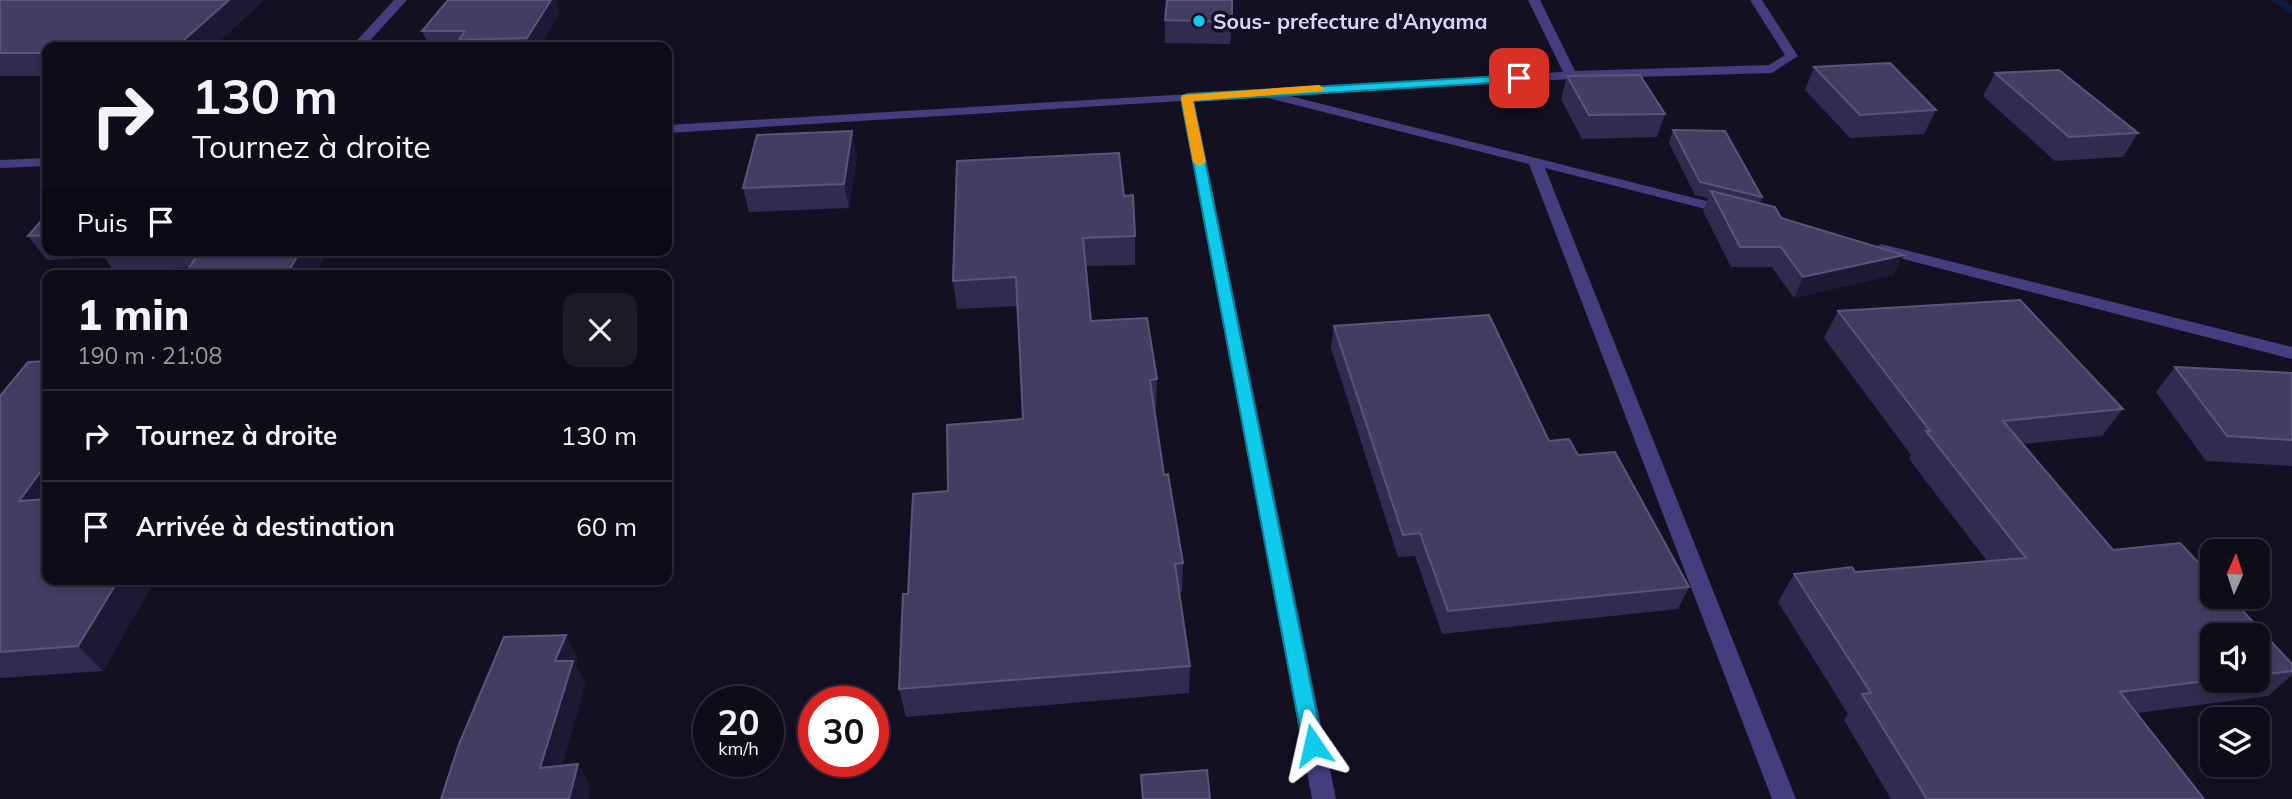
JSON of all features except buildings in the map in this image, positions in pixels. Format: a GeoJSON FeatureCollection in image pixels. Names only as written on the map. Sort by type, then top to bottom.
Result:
{"type":"FeatureCollection","features":[{"type":"Feature","properties":{"kind":"street"},"geometry":{"type":"LineString","coordinates":[[363,42],[401,0]]}},
{"type":"Feature","properties":{"kind":"street"},"geometry":{"type":"LineString","coordinates":[[1534,0],[1571,75]]}},
{"type":"Feature","properties":{"kind":"street"},"geometry":{"type":"LineString","coordinates":[[672,129],[1571,75],[1772,69],[1792,56],[1756,0]]}},
{"type":"Feature","properties":{"kind":"street"},"geometry":{"type":"LineString","coordinates":[[1259,92],[1738,213]]}},
{"type":"Feature","properties":{"kind":"street"},"geometry":{"type":"LineString","coordinates":[[1187,98],[1324,799]]}},
{"type":"Feature","properties":{"kind":"street"},"geometry":{"type":"LineString","coordinates":[[0,164],[42,162]]}},
{"type":"Feature","properties":{"kind":"street"},"geometry":{"type":"LineString","coordinates":[[1535,162],[1784,799]]}},
{"type":"Feature","properties":{"kind":"street"},"geometry":{"type":"LineString","coordinates":[[1860,244],[2292,353]]}},
{"type":"Feature","properties":{"kind":"waterway"},"geometry":{"type":"LineString","coordinates":[[2276,0],[2292,11]]}},
{"type":"Feature","properties":{"kind":"slow traffic"},"geometry":{"type":"LineString","coordinates":[[1199,162],[1187,98],[1319,89]]}},
{"type":"Feature","properties":{"kind":"place","name":"Sous- prefecture d'Anyama"},"geometry":{"type":"Point","coordinates":[1199,21]}},
{"type":"Feature","properties":{"kind":"route"},"geometry":{"type":"LineString","coordinates":[[1313,745],[1187,98],[1519,78]]}}]}
